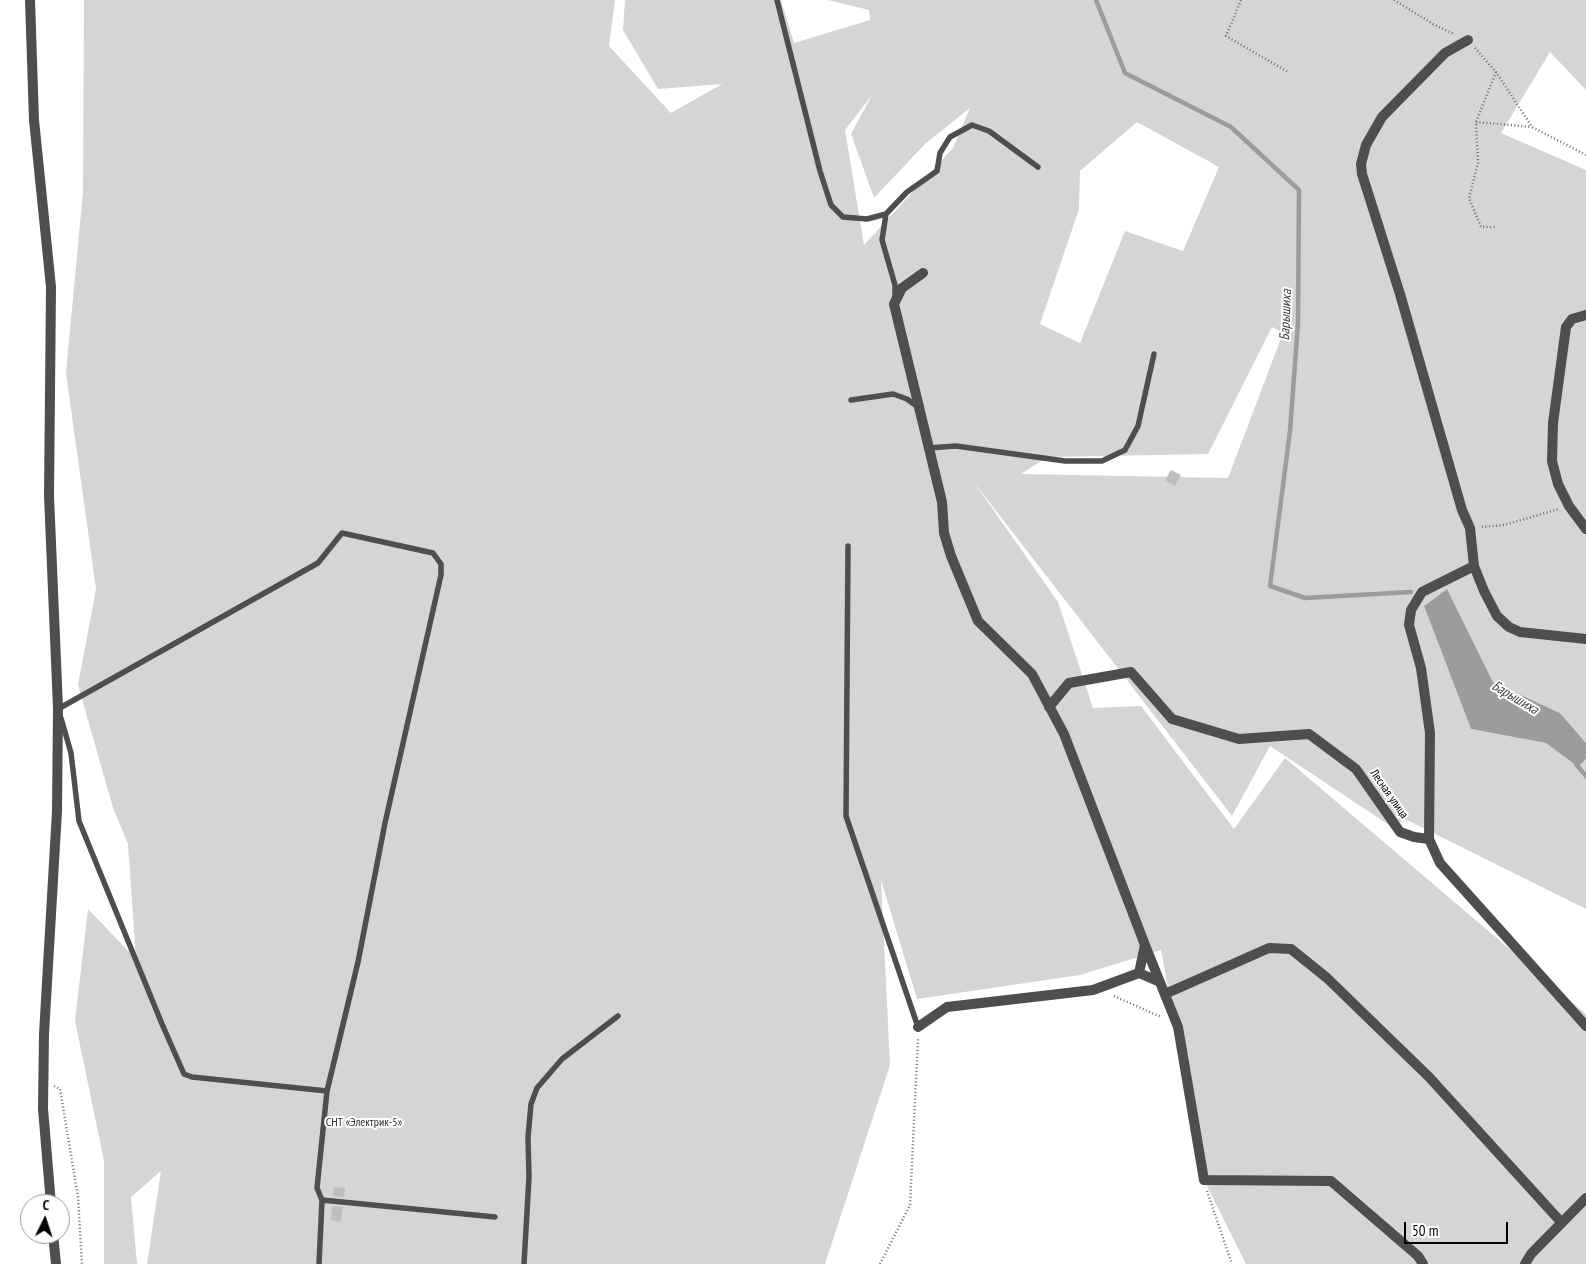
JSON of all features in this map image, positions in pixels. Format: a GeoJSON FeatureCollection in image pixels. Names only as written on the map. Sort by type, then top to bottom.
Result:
{"type":"FeatureCollection","features":[{"type":"Feature","properties":{"kind":"street"},"geometry":{"type":"LineString","coordinates":[[30,0],[34,120],[51,287],[49,496],[58,708],[57,811],[43,1082],[43,1109],[50,1194]]}},
{"type":"Feature","properties":{"kind":"street"},"geometry":{"type":"LineString","coordinates":[[1468,40],[1445,53],[1382,117],[1366,145],[1361,164],[1362,174],[1413,339],[1462,510],[1470,528],[1474,566],[1497,616],[1509,627],[1520,632],[1586,639]]}},
{"type":"Feature","properties":{"kind":"street"},"geometry":{"type":"LineString","coordinates":[[923,273],[902,288],[894,304],[942,502],[944,533],[978,621],[1032,674],[1064,734],[1178,1027],[1204,1180],[1331,1181],[1418,1256],[1423,1264]]}},
{"type":"Feature","properties":{"kind":"street"},"geometry":{"type":"LineString","coordinates":[[1586,316],[1572,318],[1566,327],[1554,422],[1552,461],[1558,484],[1586,529]]}},
{"type":"Feature","properties":{"kind":"street"},"geometry":{"type":"LineString","coordinates":[[1474,566],[1422,592],[1411,610],[1409,625],[1421,668],[1430,733],[1429,839],[1440,863],[1586,1026]]}},
{"type":"Feature","properties":{"kind":"street","name":"Лесная улица"},"geometry":{"type":"LineString","coordinates":[[1049,707],[1069,683],[1130,672],[1172,719],[1239,739],[1309,734],[1356,769],[1400,832],[1414,838],[1429,839]]}},
{"type":"Feature","properties":{"kind":"street"},"geometry":{"type":"LineString","coordinates":[[1139,973],[1145,946]]}},
{"type":"Feature","properties":{"kind":"street"},"geometry":{"type":"LineString","coordinates":[[1165,994],[1269,948],[1291,949],[1327,978],[1429,1077],[1561,1222]]}},
{"type":"Feature","properties":{"kind":"street"},"geometry":{"type":"LineString","coordinates":[[918,1027],[947,1007],[1093,990],[1139,973],[1160,982]]}},
{"type":"Feature","properties":{"kind":"street"},"geometry":{"type":"LineString","coordinates":[[1525,1264],[1531,1254],[1586,1198]]}},
{"type":"Feature","properties":{"kind":"street"},"geometry":{"type":"LineString","coordinates":[[54,1244],[56,1264]]}},
{"type":"Feature","properties":{"kind":"lane"},"geometry":{"type":"LineString","coordinates":[[777,0],[831,205],[843,217],[867,219],[886,214],[907,192],[937,171],[940,153],[950,137],[972,125],[989,131],[1038,167]]}},
{"type":"Feature","properties":{"kind":"lane"},"geometry":{"type":"LineString","coordinates":[[886,214],[882,240],[895,285],[894,304]]}},
{"type":"Feature","properties":{"kind":"lane"},"geometry":{"type":"LineString","coordinates":[[929,448],[956,446],[1065,461],[1102,461],[1125,450],[1138,426],[1154,354]]}},
{"type":"Feature","properties":{"kind":"lane"},"geometry":{"type":"LineString","coordinates":[[851,400],[893,394],[907,399],[918,407]]}},
{"type":"Feature","properties":{"kind":"lane"},"geometry":{"type":"LineString","coordinates":[[319,1264],[322,1200],[317,1188],[327,1092],[358,962],[385,823],[441,575],[441,564],[433,553],[342,532],[318,563],[58,708],[71,753],[79,820],[184,1074],[192,1077],[327,1092]]}},
{"type":"Feature","properties":{"kind":"lane"},"geometry":{"type":"LineString","coordinates":[[848,546],[846,816],[918,1027]]}},
{"type":"Feature","properties":{"kind":"lane"},"geometry":{"type":"LineString","coordinates":[[524,1264],[530,1178],[528,1137],[531,1104],[537,1088],[562,1059],[618,1016]]}},
{"type":"Feature","properties":{"kind":"lane"},"geometry":{"type":"LineString","coordinates":[[322,1200],[495,1217]]}},
{"type":"Feature","properties":{"kind":"path"},"geometry":{"type":"LineString","coordinates":[[1240,0],[1226,36],[1288,72]]}},
{"type":"Feature","properties":{"kind":"path"},"geometry":{"type":"LineString","coordinates":[[1394,0],[1433,24],[1468,40],[1496,72],[1532,127]]}},
{"type":"Feature","properties":{"kind":"path"},"geometry":{"type":"LineString","coordinates":[[1496,72],[1476,122],[1478,163],[1469,198],[1481,227],[1497,227]]}},
{"type":"Feature","properties":{"kind":"path"},"geometry":{"type":"LineString","coordinates":[[1476,122],[1532,127],[1586,155]]}},
{"type":"Feature","properties":{"kind":"path"},"geometry":{"type":"LineString","coordinates":[[1470,528],[1504,525],[1570,506]]}},
{"type":"Feature","properties":{"kind":"path"},"geometry":{"type":"LineString","coordinates":[[1093,990],[1118,997],[1178,1027]]}},
{"type":"Feature","properties":{"kind":"path"},"geometry":{"type":"LineString","coordinates":[[880,1264],[910,1206],[918,1027]]}},
{"type":"Feature","properties":{"kind":"path"},"geometry":{"type":"LineString","coordinates":[[43,1082],[60,1089],[78,1197],[82,1264]]}},
{"type":"Feature","properties":{"kind":"path"},"geometry":{"type":"LineString","coordinates":[[1204,1180],[1232,1264]]}},
{"type":"Feature","properties":{"kind":"green space","name":"СНТ «Электрик-5»"},"geometry":{"type":"Polygon","coordinates":[[[84,0],[615,0],[609,46],[671,113],[722,84],[658,89],[623,30],[625,0],[781,0],[794,43],[870,20],[869,10],[828,0],[1586,0],[1586,90],[1550,52],[1501,133],[1586,170],[1586,743],[1560,713],[1493,682],[1447,589],[1424,606],[1471,729],[1546,743],[1578,767],[1586,759],[1586,909],[1407,820],[1389,825],[1270,746],[1232,816],[973,481],[1058,602],[1093,708],[1141,706],[1234,829],[1285,758],[1586,1014],[1586,1264],[1246,1264],[1204,1180],[1161,950],[1080,975],[917,999],[881,880],[890,1065],[825,1264],[147,1264],[161,1171],[131,1197],[137,1264],[104,1264],[104,1161],[75,1021],[88,909],[136,959],[128,844],[113,808],[78,685],[96,589],[66,373],[83,192],[84,0]],[[872,95],[845,130],[864,245],[953,148],[970,108],[926,143],[874,198],[851,134],[872,95]],[[1137,122],[1080,171],[1079,209],[1040,324],[1080,343],[1125,231],[1183,251],[1219,167],[1137,122]],[[1272,327],[1208,454],[1047,457],[1021,474],[1228,478],[1283,333],[1272,327]]]}},
{"type":"Feature","properties":{"kind":"water"},"geometry":{"type":"Polygon","coordinates":[[[1447,589],[1493,682],[1560,713],[1586,743],[1586,759],[1578,767],[1546,743],[1471,729],[1424,606],[1447,589]]]}},
{"type":"Feature","properties":{"kind":"building"},"geometry":{"type":"Polygon","coordinates":[[[1171,470],[1181,475],[1175,486],[1165,480],[1171,470]]]}},
{"type":"Feature","properties":{"kind":"building"},"geometry":{"type":"Polygon","coordinates":[[[334,1187],[345,1188],[344,1197],[333,1196],[334,1187]]]}},
{"type":"Feature","properties":{"kind":"building"},"geometry":{"type":"Polygon","coordinates":[[[332,1206],[343,1207],[341,1222],[331,1220],[332,1206]]]}},
{"type":"Feature","properties":{"kind":"waterway","name":"Барышиха"},"geometry":{"type":"LineString","coordinates":[[1096,0],[1125,73],[1231,127],[1299,190],[1298,323],[1290,431],[1270,586],[1305,598],[1411,592]]}},
{"type":"Feature","properties":{"kind":"waterway","name":"Барышиха"},"geometry":{"type":"LineString","coordinates":[[1576,764],[1586,776]]}}]}
